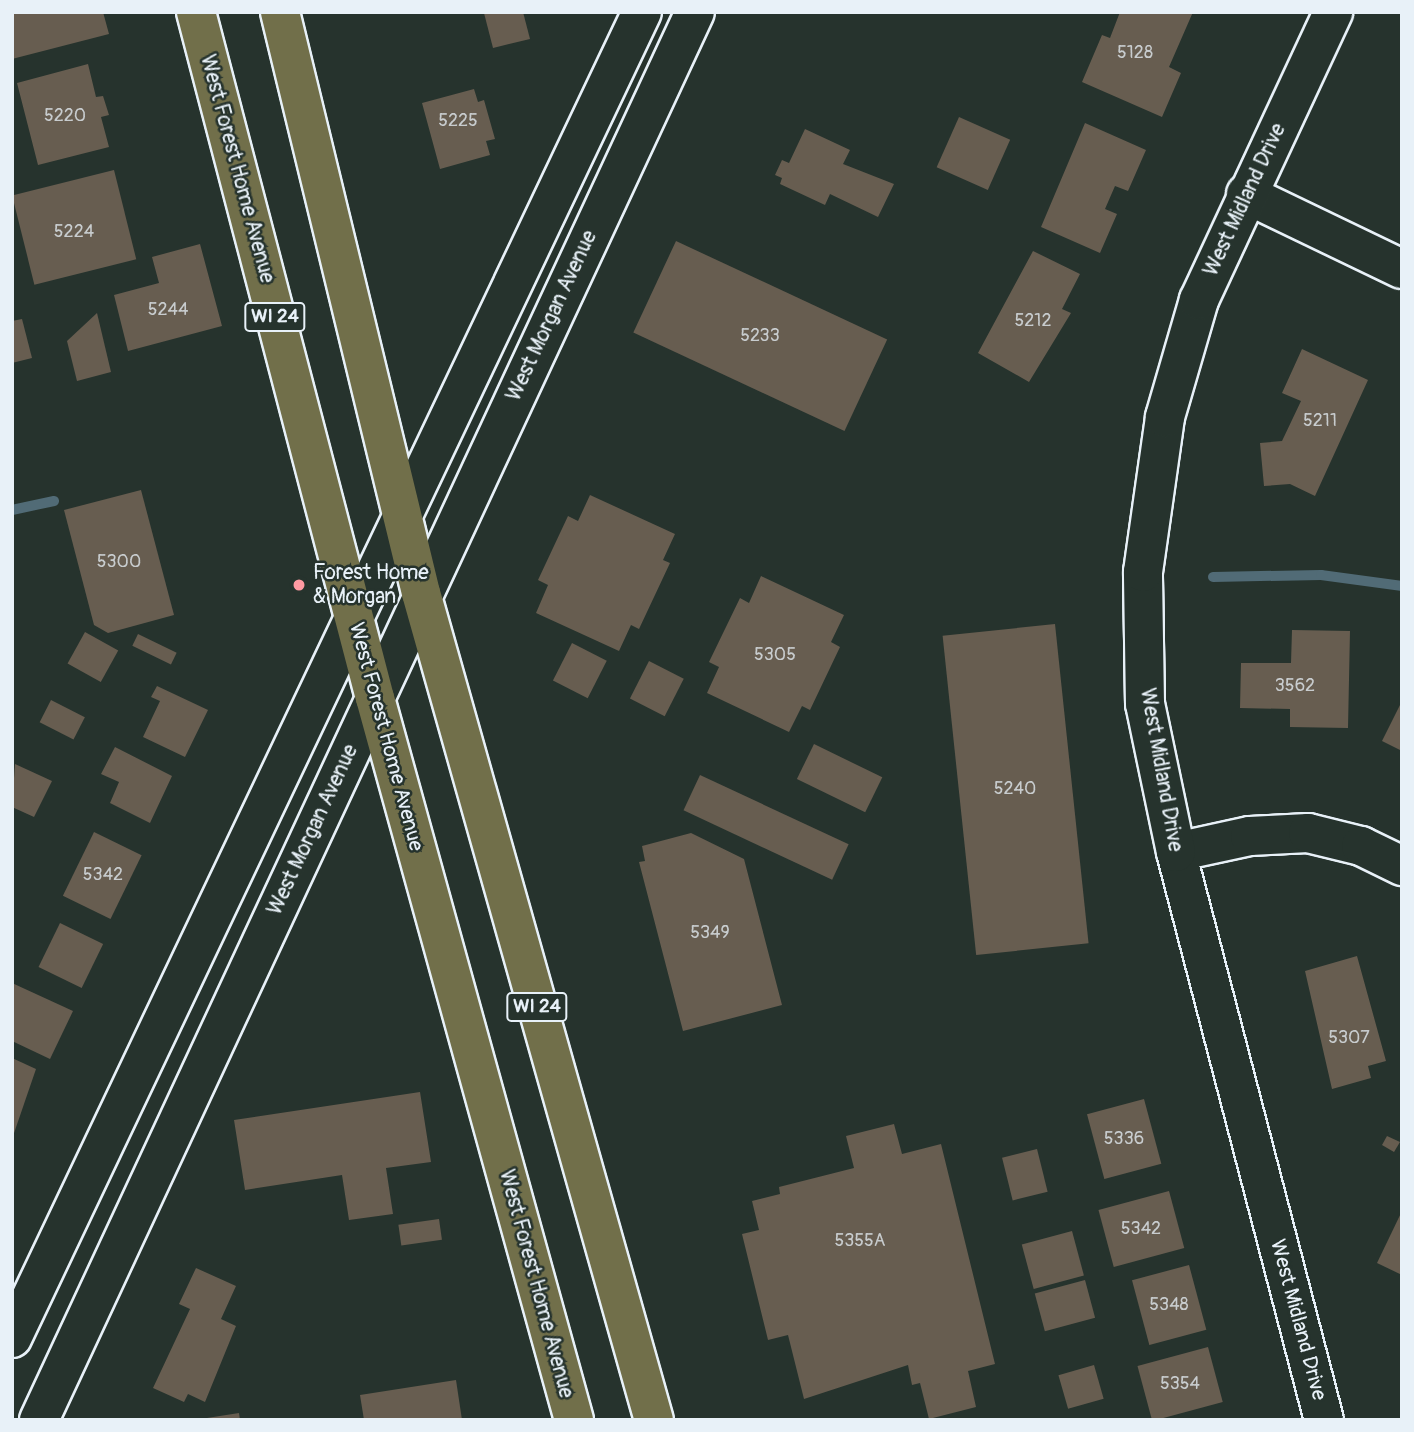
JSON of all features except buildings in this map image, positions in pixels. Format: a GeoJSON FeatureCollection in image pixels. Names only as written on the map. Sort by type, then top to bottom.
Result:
{"type":"FeatureCollection","features":[{"type":"Feature","properties":{"kind":"main road","name":"West Forest Home Avenue"},"geometry":{"type":"LineString","coordinates":[[196,12],[374,698],[574,1420]]}},
{"type":"Feature","properties":{"kind":"main road","name":"WI 24"},"geometry":{"type":"LineString","coordinates":[[280,12],[421,593],[654,1420]]}},
{"type":"Feature","properties":{"kind":"street"},"geometry":{"type":"LineString","coordinates":[[12,1338],[355,622],[642,12]]}},
{"type":"Feature","properties":{"kind":"street","name":"West Morgan Avenue"},"geometry":{"type":"LineString","coordinates":[[39,1420],[421,593],[695,12]]}},
{"type":"Feature","properties":{"kind":"street","name":"West Midland Drive"},"geometry":{"type":"LineString","coordinates":[[1324,1420],[1176,852],[1145,704],[1143,566],[1165,417],[1199,300],[1246,194],[1333,12]]}},
{"type":"Feature","properties":{"kind":"street"},"geometry":{"type":"LineString","coordinates":[[1246,194],[1402,269]]}},
{"type":"Feature","properties":{"kind":"street"},"geometry":{"type":"LineString","coordinates":[[1176,852],[1250,836],[1308,833],[1361,846],[1402,866]]}},
{"type":"Feature","properties":{"kind":"waterway"},"geometry":{"type":"LineString","coordinates":[[12,510],[54,501]]}},
{"type":"Feature","properties":{"kind":"waterway"},"geometry":{"type":"LineString","coordinates":[[1213,577],[1321,575],[1402,586]]}},
{"type":"Feature","properties":{"kind":"place","name":"Forest Home & Morgan"},"geometry":{"type":"Point","coordinates":[299,585]}}]}
